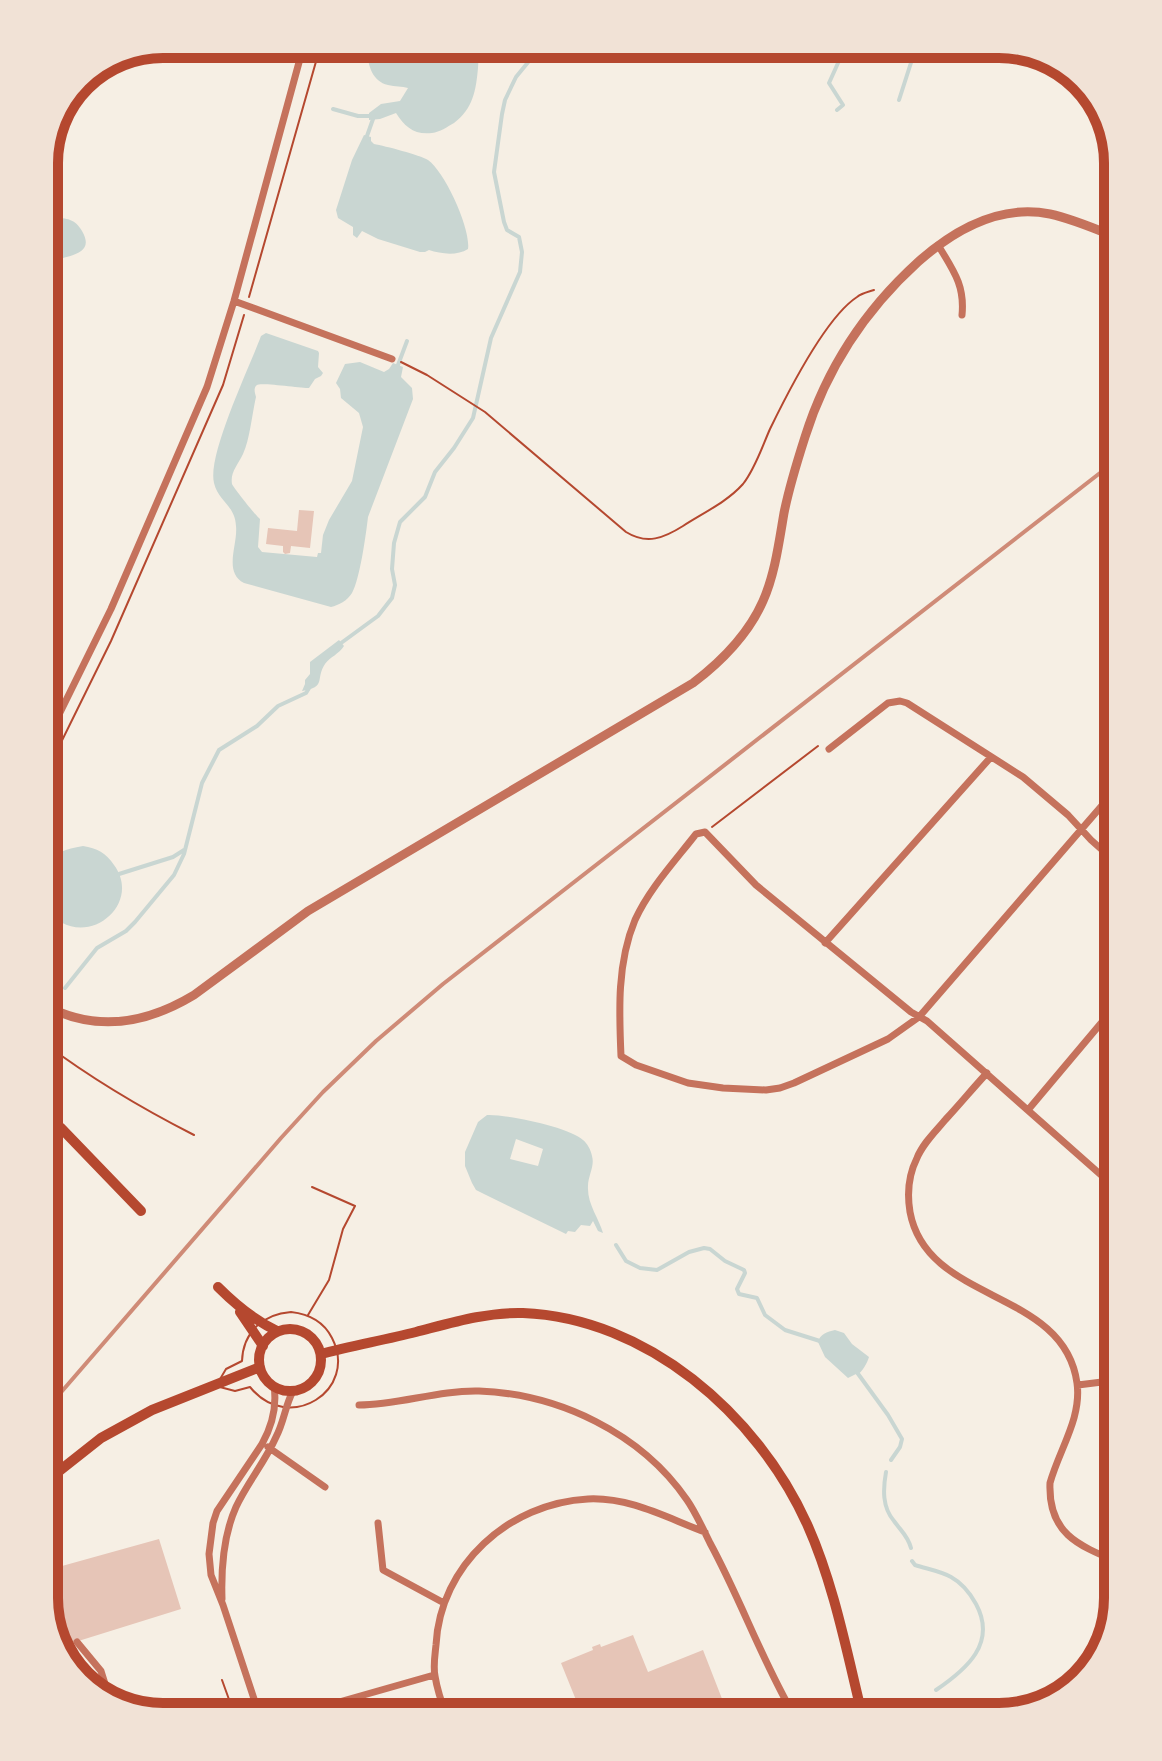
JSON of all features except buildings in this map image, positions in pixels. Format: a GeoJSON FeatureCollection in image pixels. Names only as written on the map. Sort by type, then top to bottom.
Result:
{"type":"FeatureCollection","features":[{"type":"Feature","properties":{"kind":"main road"},"geometry":{"type":"LineString","coordinates":[[58,1123],[61,1128]]}},
{"type":"Feature","properties":{"kind":"main road"},"geometry":{"type":"LineString","coordinates":[[58,1126],[141,1211]]}},
{"type":"Feature","properties":{"kind":"main road"},"geometry":{"type":"LineString","coordinates":[[218,1287],[256,1327],[263,1346]]}},
{"type":"Feature","properties":{"kind":"main road"},"geometry":{"type":"LineString","coordinates":[[321,1354],[475,1317],[524,1313],[576,1321],[652,1351],[711,1394],[730,1413],[764,1451],[790,1492],[807,1523],[827,1579],[861,1703]]}},
{"type":"Feature","properties":{"kind":"main road"},"geometry":{"type":"LineString","coordinates":[[256,1327],[305,1332],[313,1338],[322,1362],[315,1379],[301,1389],[283,1390],[274,1386],[265,1378],[260,1367],[263,1346],[277,1331]]}},
{"type":"Feature","properties":{"kind":"main road"},"geometry":{"type":"LineString","coordinates":[[58,1472],[101,1438],[145,1413],[260,1367]]}},
{"type":"Feature","properties":{"kind":"street"},"geometry":{"type":"LineString","coordinates":[[58,717],[111,609],[207,387],[234,301],[300,58]]}},
{"type":"Feature","properties":{"kind":"street"},"geometry":{"type":"LineString","coordinates":[[58,1012],[90,1020],[120,1022],[153,1016],[177,1005],[308,911],[711,670],[749,626],[763,600],[804,438],[825,386],[855,331],[891,287],[938,245],[986,218],[1023,212],[1058,216],[1104,233]]}},
{"type":"Feature","properties":{"kind":"street"},"geometry":{"type":"LineString","coordinates":[[938,245],[960,285],[964,299],[962,315]]}},
{"type":"Feature","properties":{"kind":"street"},"geometry":{"type":"LineString","coordinates":[[234,301],[392,359]]}},
{"type":"Feature","properties":{"kind":"street"},"geometry":{"type":"LineString","coordinates":[[829,749],[888,703],[900,701],[1031,783],[1104,852]]}},
{"type":"Feature","properties":{"kind":"street"},"geometry":{"type":"LineString","coordinates":[[825,943],[991,757]]}},
{"type":"Feature","properties":{"kind":"street"},"geometry":{"type":"LineString","coordinates":[[1104,803],[919,1017],[897,1034],[794,1083],[766,1090],[723,1088],[688,1083],[636,1065],[621,1056],[620,1020],[626,947],[635,921],[657,885],[696,834],[705,832],[756,885],[825,943],[919,1017],[987,1073],[1104,1178]]}},
{"type":"Feature","properties":{"kind":"street"},"geometry":{"type":"LineString","coordinates":[[1028,1110],[1104,1020]]}},
{"type":"Feature","properties":{"kind":"street"},"geometry":{"type":"LineString","coordinates":[[987,1073],[928,1140],[917,1158],[910,1178],[908,1200],[912,1221],[926,1250],[946,1269],[1034,1318],[1053,1333],[1067,1352],[1078,1385],[1076,1409],[1050,1483],[1051,1502],[1059,1526],[1073,1541],[1104,1556]]}},
{"type":"Feature","properties":{"kind":"street"},"geometry":{"type":"LineString","coordinates":[[1078,1385],[1104,1382]]}},
{"type":"Feature","properties":{"kind":"street"},"geometry":{"type":"LineString","coordinates":[[255,1703],[211,1575],[209,1554],[217,1511],[262,1444],[272,1421],[274,1386]]}},
{"type":"Feature","properties":{"kind":"street"},"geometry":{"type":"LineString","coordinates":[[223,1605],[223,1555],[231,1519],[270,1449],[293,1391]]}},
{"type":"Feature","properties":{"kind":"street"},"geometry":{"type":"LineString","coordinates":[[359,1405],[388,1404],[438,1394],[503,1393],[574,1411],[623,1437],[668,1477],[687,1501],[737,1594],[787,1703]]}},
{"type":"Feature","properties":{"kind":"street"},"geometry":{"type":"LineString","coordinates":[[262,1444],[325,1487]]}},
{"type":"Feature","properties":{"kind":"street"},"geometry":{"type":"LineString","coordinates":[[443,1703],[434,1675],[436,1633],[444,1603],[462,1568],[491,1536],[512,1521],[561,1502],[590,1499],[621,1501],[651,1509],[705,1532]]}},
{"type":"Feature","properties":{"kind":"street"},"geometry":{"type":"LineString","coordinates":[[378,1523],[383,1570],[444,1603]]}},
{"type":"Feature","properties":{"kind":"street"},"geometry":{"type":"LineString","coordinates":[[77,1642],[101,1671],[106,1686]]}},
{"type":"Feature","properties":{"kind":"street"},"geometry":{"type":"LineString","coordinates":[[336,1703],[434,1675]]}},
{"type":"Feature","properties":{"kind":"path"},"geometry":{"type":"LineString","coordinates":[[58,749],[111,641],[218,396],[317,58]]}},
{"type":"Feature","properties":{"kind":"path"},"geometry":{"type":"LineString","coordinates":[[406,365],[478,407],[626,532],[647,539],[664,537],[729,496],[744,482],[785,398],[825,333],[858,296],[891,287]]}},
{"type":"Feature","properties":{"kind":"path"},"geometry":{"type":"LineString","coordinates":[[705,832],[826,740]]}},
{"type":"Feature","properties":{"kind":"path"},"geometry":{"type":"LineString","coordinates":[[58,1054],[117,1094],[194,1135]]}},
{"type":"Feature","properties":{"kind":"path"},"geometry":{"type":"LineString","coordinates":[[308,1316],[329,1280],[343,1229],[355,1206],[312,1187]]}},
{"type":"Feature","properties":{"kind":"path"},"geometry":{"type":"LineString","coordinates":[[242,1361],[245,1343],[256,1327],[275,1314],[300,1313],[316,1320],[330,1333],[338,1358],[335,1374],[323,1395],[301,1406],[285,1407]]}},
{"type":"Feature","properties":{"kind":"path"},"geometry":{"type":"LineString","coordinates":[[250,1387],[265,1401]]}},
{"type":"Feature","properties":{"kind":"path"},"geometry":{"type":"LineString","coordinates":[[222,1680],[230,1703]]}},
{"type":"Feature","properties":{"kind":"shaded area"},"geometry":{"type":"Polygon","coordinates":[[[368,58],[478,58],[475,91],[460,118],[432,133],[411,129],[396,113],[369,120],[369,113],[381,104],[400,101],[408,88],[382,83],[373,74],[368,58]]]}},
{"type":"Feature","properties":{"kind":"shaded area"},"geometry":{"type":"Polygon","coordinates":[[[364,135],[371,137],[374,144],[418,156],[435,166],[461,215],[468,249],[454,253],[420,252],[362,231],[357,238],[353,235],[353,227],[338,218],[336,210],[352,160],[364,135]]]}},
{"type":"Feature","properties":{"kind":"shaded area"},"geometry":{"type":"Polygon","coordinates":[[[58,218],[76,223],[82,231],[86,245],[78,253],[58,260],[58,218]]]}},
{"type":"Feature","properties":{"kind":"shaded area"},"geometry":{"type":"Polygon","coordinates":[[[266,333],[318,351],[318,367],[323,373],[309,388],[265,384],[255,388],[247,441],[233,472],[232,484],[260,519],[258,547],[262,552],[317,557],[321,553],[329,520],[352,481],[363,427],[359,413],[341,398],[336,383],[345,364],[360,362],[384,372],[393,363],[403,367],[401,377],[412,388],[413,399],[368,517],[355,586],[345,600],[331,607],[244,583],[234,572],[235,519],[216,489],[214,470],[231,410],[261,336],[266,333]]]}},
{"type":"Feature","properties":{"kind":"shaded area"},"geometry":{"type":"Polygon","coordinates":[[[339,640],[344,646],[325,664],[318,685],[302,691],[310,674],[310,662],[339,640]]]}},
{"type":"Feature","properties":{"kind":"shaded area"},"geometry":{"type":"Polygon","coordinates":[[[83,846],[101,852],[114,865],[121,881],[121,896],[115,910],[90,927],[74,927],[58,921],[58,854],[83,846]]]}},
{"type":"Feature","properties":{"kind":"shaded area"},"geometry":{"type":"Polygon","coordinates":[[[487,1115],[522,1119],[565,1130],[584,1141],[593,1160],[588,1182],[589,1199],[603,1233],[598,1231],[593,1221],[590,1226],[581,1225],[575,1232],[568,1231],[566,1234],[476,1190],[465,1166],[465,1152],[478,1122],[487,1115]],[[516,1139],[510,1159],[538,1166],[543,1149],[516,1139]]]}},
{"type":"Feature","properties":{"kind":"shaded area"},"geometry":{"type":"Polygon","coordinates":[[[835,1330],[844,1333],[869,1357],[858,1375],[848,1378],[825,1357],[819,1339],[835,1330]]]}},
{"type":"Feature","properties":{"kind":"waterway"},"geometry":{"type":"LineString","coordinates":[[337,646],[378,616],[392,598],[395,585],[392,569],[394,543],[400,522],[425,497],[435,472],[473,418],[491,338],[520,272],[522,252],[519,237],[507,230],[494,172],[505,100],[516,77],[532,58]]}},
{"type":"Feature","properties":{"kind":"waterway"},"geometry":{"type":"LineString","coordinates":[[837,110],[843,105],[829,83],[840,58]]}},
{"type":"Feature","properties":{"kind":"waterway"},"geometry":{"type":"LineString","coordinates":[[899,100],[912,58]]}},
{"type":"Feature","properties":{"kind":"waterway"},"geometry":{"type":"LineString","coordinates":[[333,109],[358,116],[374,116]]}},
{"type":"Feature","properties":{"kind":"waterway"},"geometry":{"type":"LineString","coordinates":[[367,136],[373,119]]}},
{"type":"Feature","properties":{"kind":"waterway"},"geometry":{"type":"LineString","coordinates":[[398,365],[407,341]]}},
{"type":"Feature","properties":{"kind":"waterway"},"geometry":{"type":"LineString","coordinates":[[65,988],[97,948],[126,931],[174,875],[184,854],[202,783],[219,750],[257,726],[278,706],[306,693],[311,685]]}},
{"type":"Feature","properties":{"kind":"waterway"},"geometry":{"type":"LineString","coordinates":[[119,874],[173,857],[184,850]]}},
{"type":"Feature","properties":{"kind":"waterway"},"geometry":{"type":"LineString","coordinates":[[616,1245],[626,1261],[640,1268],[657,1270],[689,1252],[710,1249],[744,1270],[737,1289],[739,1294],[757,1298],[765,1315],[785,1330],[823,1342]]}},
{"type":"Feature","properties":{"kind":"waterway"},"geometry":{"type":"LineString","coordinates":[[856,1371],[902,1439],[891,1460]]}},
{"type":"Feature","properties":{"kind":"waterway"},"geometry":{"type":"LineString","coordinates":[[886,1472],[885,1504],[911,1548]]}},
{"type":"Feature","properties":{"kind":"waterway"},"geometry":{"type":"LineString","coordinates":[[912,1561],[915,1565],[959,1582],[974,1600],[982,1618],[983,1631],[976,1654],[936,1690]]}},
{"type":"Feature","properties":{"kind":"railway"},"geometry":{"type":"LineString","coordinates":[[58,1396],[281,1138],[376,1041],[443,984],[1104,470]]}}]}
